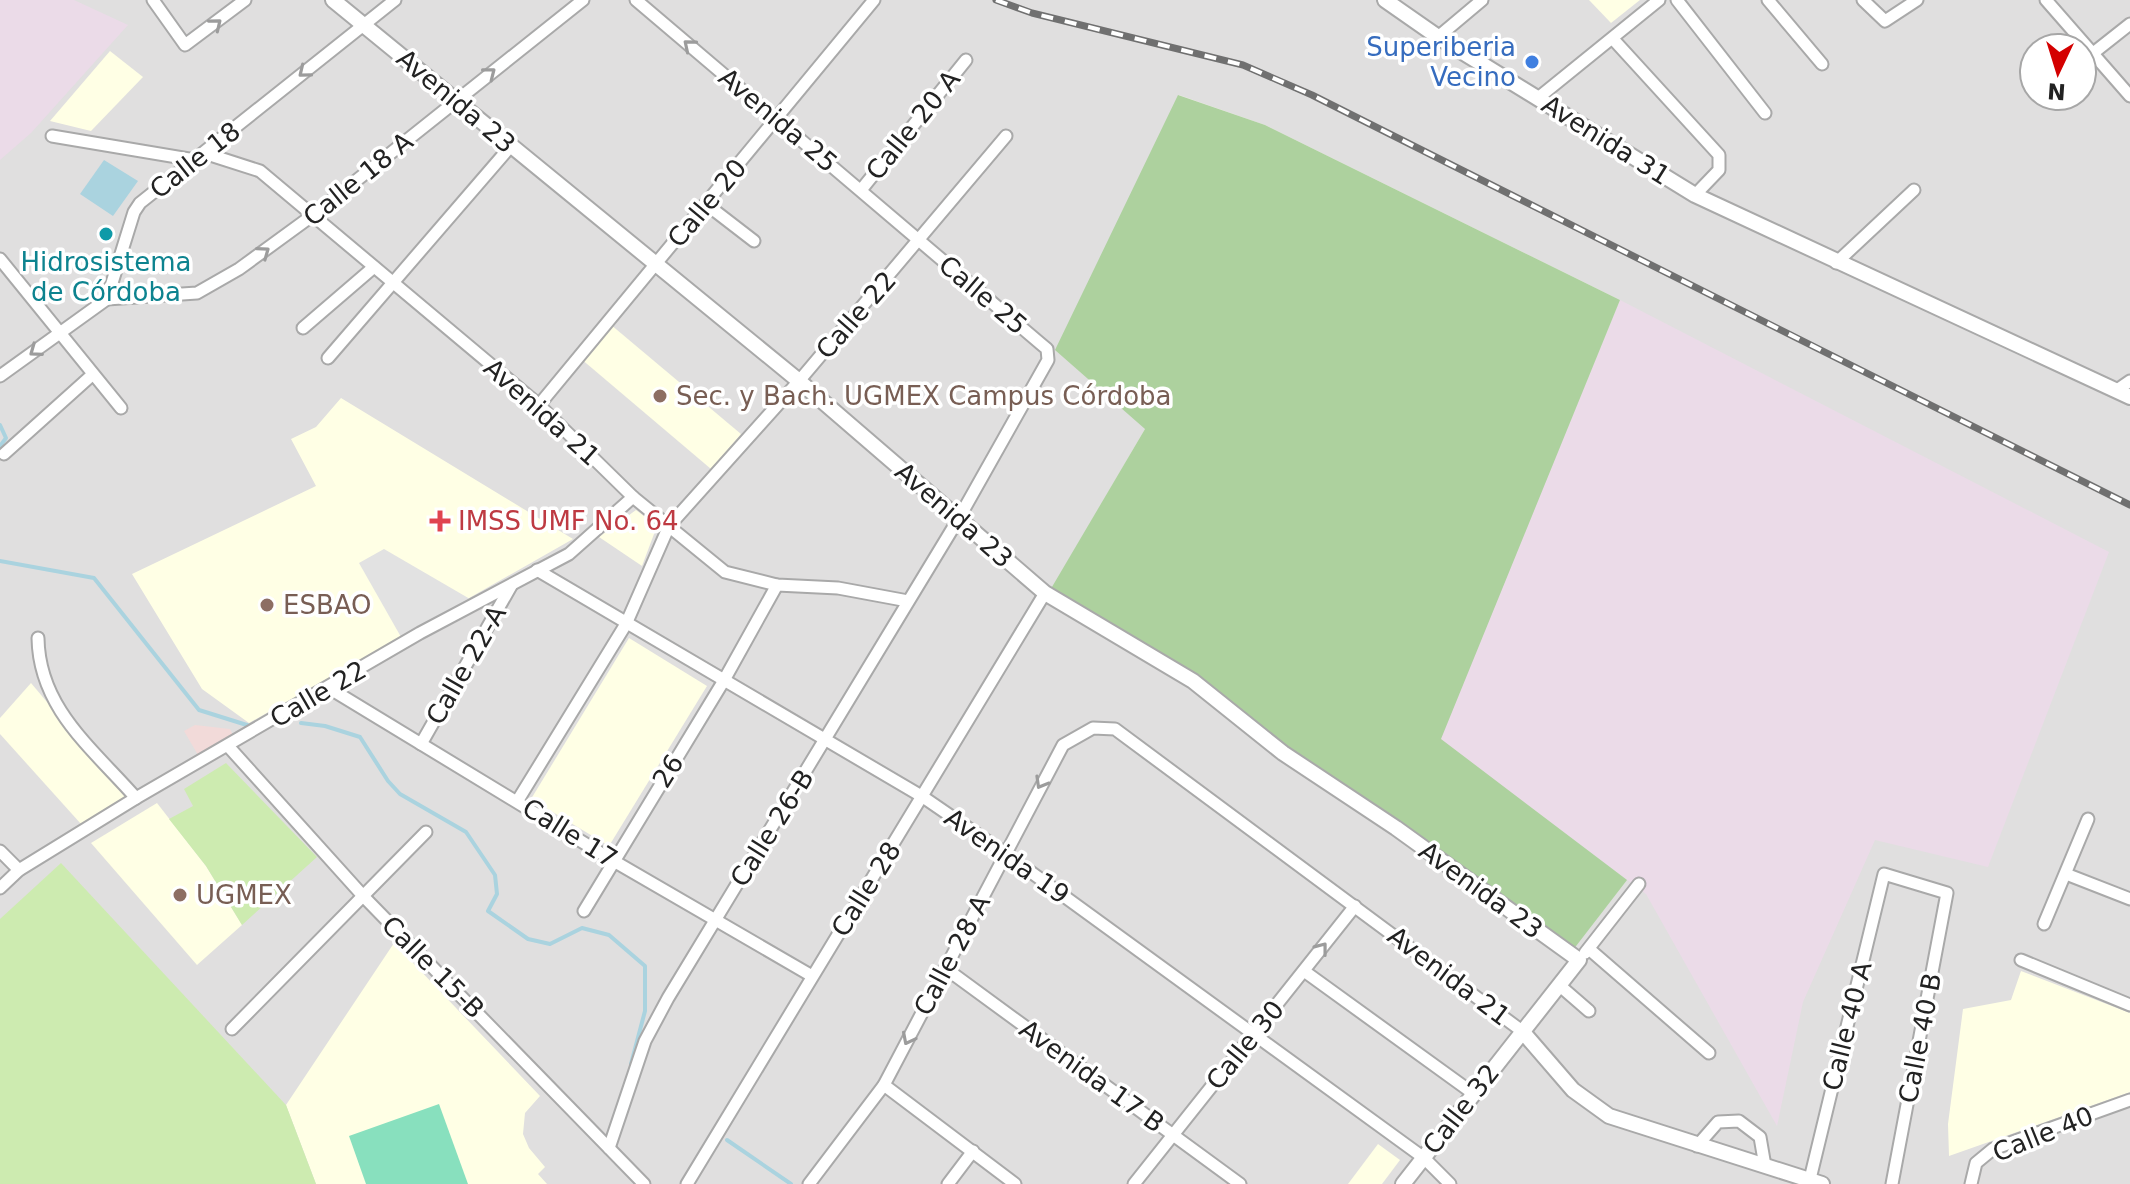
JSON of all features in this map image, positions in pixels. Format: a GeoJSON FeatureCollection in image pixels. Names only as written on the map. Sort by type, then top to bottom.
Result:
{"type":"FeatureCollection","features":[{"type":"Feature","properties":{"kind":"street"},"geometry":{"type":"LineString","coordinates":[[153,0],[185,45],[245,0]]}},
{"type":"Feature","properties":{"kind":"street"},"geometry":{"type":"LineString","coordinates":[[333,0],[364,23]]}},
{"type":"Feature","properties":{"kind":"street","name":"Calle 18"},"geometry":{"type":"LineString","coordinates":[[107,299],[134,212],[140,203],[395,0]]}},
{"type":"Feature","properties":{"kind":"street","name":"Calle 18 A"},"geometry":{"type":"LineString","coordinates":[[107,299],[197,293],[239,269],[313,215],[583,0]]}},
{"type":"Feature","properties":{"kind":"street","name":"Avenida 25"},"geometry":{"type":"LineString","coordinates":[[636,0],[919,241]]}},
{"type":"Feature","properties":{"kind":"street","name":"Calle 20"},"geometry":{"type":"LineString","coordinates":[[539,405],[874,0]]}},
{"type":"Feature","properties":{"kind":"street","name":"Avenida 31"},"geometry":{"type":"LineString","coordinates":[[1385,0],[1438,37],[1695,195],[2123,394]]}},
{"type":"Feature","properties":{"kind":"street"},"geometry":{"type":"LineString","coordinates":[[1438,37],[1482,0]]}},
{"type":"Feature","properties":{"kind":"street"},"geometry":{"type":"LineString","coordinates":[[1538,98],[1659,0]]}},
{"type":"Feature","properties":{"kind":"street"},"geometry":{"type":"LineString","coordinates":[[1677,0],[1765,113]]}},
{"type":"Feature","properties":{"kind":"street"},"geometry":{"type":"LineString","coordinates":[[1768,0],[1822,64]]}},
{"type":"Feature","properties":{"kind":"street"},"geometry":{"type":"LineString","coordinates":[[1863,0],[1885,21],[1905,4],[1917,0]]}},
{"type":"Feature","properties":{"kind":"street"},"geometry":{"type":"LineString","coordinates":[[2046,0],[2073,32]]}},
{"type":"Feature","properties":{"kind":"street","name":"Avenida 23"},"geometry":{"type":"LineString","coordinates":[[364,23],[454,101],[799,381],[1045,593],[1193,681],[1283,753],[1584,954]]}},
{"type":"Feature","properties":{"kind":"street"},"geometry":{"type":"LineString","coordinates":[[2098,49],[2130,24]]}},
{"type":"Feature","properties":{"kind":"street"},"geometry":{"type":"LineString","coordinates":[[1613,39],[1719,155],[1719,170],[1695,195]]}},
{"type":"Feature","properties":{"kind":"street","name":"Calle 20 A"},"geometry":{"type":"LineString","coordinates":[[861,190],[966,60]]}},
{"type":"Feature","properties":{"kind":"street"},"geometry":{"type":"LineString","coordinates":[[2098,61],[2130,96]]}},
{"type":"Feature","properties":{"kind":"street","name":"Avenida 21"},"geometry":{"type":"LineString","coordinates":[[52,136],[200,157],[260,171],[539,405],[633,497],[725,572],[777,585],[838,588],[908,601]]}},
{"type":"Feature","properties":{"kind":"street","name":"Calle 22"},"geometry":{"type":"LineString","coordinates":[[518,800],[626,624],[669,526],[799,381],[1006,136]]}},
{"type":"Feature","properties":{"kind":"street"},"geometry":{"type":"LineString","coordinates":[[328,358],[510,147]]}},
{"type":"Feature","properties":{"kind":"street"},"geometry":{"type":"LineString","coordinates":[[1836,263],[1914,190]]}},
{"type":"Feature","properties":{"kind":"street"},"geometry":{"type":"LineString","coordinates":[[706,204],[754,241]]}},
{"type":"Feature","properties":{"kind":"street","name":"Calle 25"},"geometry":{"type":"LineString","coordinates":[[919,241],[1047,349]]}},
{"type":"Feature","properties":{"kind":"street"},"geometry":{"type":"LineString","coordinates":[[0,259],[121,408]]}},
{"type":"Feature","properties":{"kind":"street"},"geometry":{"type":"LineString","coordinates":[[303,328],[374,267]]}},
{"type":"Feature","properties":{"kind":"street"},"geometry":{"type":"LineString","coordinates":[[0,376],[107,299]]}},
{"type":"Feature","properties":{"kind":"street","name":"Calle 26-B"},"geometry":{"type":"LineString","coordinates":[[609,1148],[645,1041],[959,518],[1048,360],[1047,349]]}},
{"type":"Feature","properties":{"kind":"street"},"geometry":{"type":"LineString","coordinates":[[4,454],[92,375]]}},
{"type":"Feature","properties":{"kind":"street"},"geometry":{"type":"LineString","coordinates":[[2123,394],[2130,381]]}},
{"type":"Feature","properties":{"kind":"street","name":"Calle 22"},"geometry":{"type":"LineString","coordinates":[[0,888],[19,870],[136,798],[580,546],[633,497]]}},
{"type":"Feature","properties":{"kind":"street","name":"Avenida 19"},"geometry":{"type":"LineString","coordinates":[[537,570],[923,797],[1424,1158],[1450,1184]]}},
{"type":"Feature","properties":{"kind":"street","name":"26"},"geometry":{"type":"LineString","coordinates":[[584,911],[612,860],[723,682],[777,585]]}},
{"type":"Feature","properties":{"kind":"street","name":"Calle 22-A"},"geometry":{"type":"LineString","coordinates":[[421,744],[511,586]]}},
{"type":"Feature","properties":{"kind":"street","name":"Calle 28"},"geometry":{"type":"LineString","coordinates":[[687,1184],[1045,593]]}},
{"type":"Feature","properties":{"kind":"street"},"geometry":{"type":"LineString","coordinates":[[38,638],[38,666],[52,702],[136,798]]}},
{"type":"Feature","properties":{"kind":"street","name":"Calle 17"},"geometry":{"type":"LineString","coordinates":[[329,688],[518,800],[612,860],[717,918],[812,976]]}},
{"type":"Feature","properties":{"kind":"street","name":"Avenida 21"},"geometry":{"type":"LineString","coordinates":[[1093,728],[1115,729],[1522,1031],[1573,1090],[1609,1116],[1816,1182]]}},
{"type":"Feature","properties":{"kind":"street","name":"Calle 28 A"},"geometry":{"type":"LineString","coordinates":[[809,1184],[884,1085],[1063,745],[1093,728]]}},
{"type":"Feature","properties":{"kind":"street","name":"Calle 15-B"},"geometry":{"type":"LineString","coordinates":[[228,746],[364,897],[644,1184]]}},
{"type":"Feature","properties":{"kind":"street"},"geometry":{"type":"LineString","coordinates":[[2044,924],[2088,819]]}},
{"type":"Feature","properties":{"kind":"street"},"geometry":{"type":"LineString","coordinates":[[232,1029],[426,832]]}},
{"type":"Feature","properties":{"kind":"street"},"geometry":{"type":"LineString","coordinates":[[0,851],[19,870]]}},
{"type":"Feature","properties":{"kind":"street","name":"Calle 40 B"},"geometry":{"type":"LineString","coordinates":[[1884,874],[1947,893],[1892,1184]]}},
{"type":"Feature","properties":{"kind":"street","name":"Calle 40 A"},"geometry":{"type":"LineString","coordinates":[[1816,1182],[1884,874]]}},
{"type":"Feature","properties":{"kind":"street"},"geometry":{"type":"LineString","coordinates":[[2066,874],[2130,899]]}},
{"type":"Feature","properties":{"kind":"street","name":"Calle 32"},"geometry":{"type":"LineString","coordinates":[[1403,1184],[1639,884]]}},
{"type":"Feature","properties":{"kind":"street","name":"Calle 30"},"geometry":{"type":"LineString","coordinates":[[1134,1184],[1355,906]]}},
{"type":"Feature","properties":{"kind":"street"},"geometry":{"type":"LineString","coordinates":[[1584,954],[1709,1053]]}},
{"type":"Feature","properties":{"kind":"street"},"geometry":{"type":"LineString","coordinates":[[2021,960],[2130,1005]]}},
{"type":"Feature","properties":{"kind":"street","name":"Avenida 17 B"},"geometry":{"type":"LineString","coordinates":[[945,968],[1240,1184]]}},
{"type":"Feature","properties":{"kind":"street"},"geometry":{"type":"LineString","coordinates":[[1304,971],[1474,1094]]}},
{"type":"Feature","properties":{"kind":"street"},"geometry":{"type":"LineString","coordinates":[[1559,985],[1589,1011]]}},
{"type":"Feature","properties":{"kind":"street"},"geometry":{"type":"LineString","coordinates":[[884,1085],[1015,1184]]}},
{"type":"Feature","properties":{"kind":"street","name":"Calle 40"},"geometry":{"type":"LineString","coordinates":[[1971,1184],[1976,1163],[1993,1149],[2130,1100]]}},
{"type":"Feature","properties":{"kind":"street"},"geometry":{"type":"LineString","coordinates":[[1697,1146],[1718,1122],[1739,1121],[1760,1137],[1765,1166]]}},
{"type":"Feature","properties":{"kind":"street"},"geometry":{"type":"LineString","coordinates":[[948,1184],[973,1151]]}},
{"type":"Feature","properties":{"kind":"shaded area"},"geometry":{"type":"Polygon","coordinates":[[[0,0],[2130,0],[2130,1184],[0,1184],[0,0]],[[1179,95],[1145,429],[1050,592],[1179,663],[1277,743],[1440,739],[1620,300],[1265,125],[1179,95]]]}},
{"type":"Feature","properties":{"kind":"shaded area"},"geometry":{"type":"Polygon","coordinates":[[[0,0],[74,0],[128,25],[31,133],[0,160],[0,0]]]}},
{"type":"Feature","properties":{"kind":"shaded area"},"geometry":{"type":"Polygon","coordinates":[[[1589,0],[1640,0],[1611,23],[1589,0]]]}},
{"type":"Feature","properties":{"kind":"shaded area"},"geometry":{"type":"Polygon","coordinates":[[[110,51],[143,77],[91,131],[50,121],[110,51]]]}},
{"type":"Feature","properties":{"kind":"shaded area"},"geometry":{"type":"Polygon","coordinates":[[[1620,300],[2109,552],[1988,867],[1875,840],[1803,1002],[1777,1126],[1646,894],[1440,739],[1620,300]]]}},
{"type":"Feature","properties":{"kind":"shaded area","name":"Sec. y Bach. UGMEX Campus Córdoba"},"geometry":{"type":"Polygon","coordinates":[[[610,324],[741,434],[711,469],[580,358],[610,324]]]}},
{"type":"Feature","properties":{"kind":"shaded area"},"geometry":{"type":"Polygon","coordinates":[[[341,398],[573,539],[249,723],[202,689],[132,574],[316,486],[291,439],[316,427],[341,398]]]}},
{"type":"Feature","properties":{"kind":"shaded area"},"geometry":{"type":"Polygon","coordinates":[[[636,510],[657,526],[642,566],[599,537],[636,510]]]}},
{"type":"Feature","properties":{"kind":"shaded area"},"geometry":{"type":"Polygon","coordinates":[[[384,549],[470,599],[401,637],[359,563],[384,549]]]}},
{"type":"Feature","properties":{"kind":"shaded area"},"geometry":{"type":"Polygon","coordinates":[[[629,638],[707,686],[609,846],[531,799],[629,638]]]}},
{"type":"Feature","properties":{"kind":"shaded area"},"geometry":{"type":"Polygon","coordinates":[[[31,683],[126,796],[81,824],[0,734],[0,718],[31,683]]]}},
{"type":"Feature","properties":{"kind":"shaded area"},"geometry":{"type":"Polygon","coordinates":[[[195,725],[230,729],[233,735],[198,755],[184,731],[195,725]]]}},
{"type":"Feature","properties":{"kind":"shaded area","name":"UGMEX"},"geometry":{"type":"Polygon","coordinates":[[[157,803],[206,866],[242,925],[197,965],[91,843],[157,803]]]}},
{"type":"Feature","properties":{"kind":"shaded area"},"geometry":{"type":"Polygon","coordinates":[[[394,943],[540,1096],[525,1113],[523,1134],[529,1148],[545,1167],[538,1174],[547,1184],[316,1184],[286,1105],[394,943]]]}},
{"type":"Feature","properties":{"kind":"shaded area"},"geometry":{"type":"Polygon","coordinates":[[[2021,971],[2130,1013],[2130,1092],[1949,1156],[1948,1124],[1963,1009],[2011,1000],[2021,971]]]}},
{"type":"Feature","properties":{"kind":"shaded area"},"geometry":{"type":"Polygon","coordinates":[[[1378,1144],[1400,1160],[1382,1184],[1348,1184],[1378,1144]]]}},
{"type":"Feature","properties":{"kind":"green space"},"geometry":{"type":"Polygon","coordinates":[[[1178,95],[1265,125],[1620,300],[1441,739],[1627,880],[1573,950],[1277,743],[1179,663],[1049,592],[1145,429],[1055,350],[1178,95]]]}},
{"type":"Feature","properties":{"kind":"green space"},"geometry":{"type":"Polygon","coordinates":[[[226,763],[317,857],[242,925],[206,866],[169,819],[193,806],[184,789],[226,763]]]}},
{"type":"Feature","properties":{"kind":"green space"},"geometry":{"type":"Polygon","coordinates":[[[61,863],[286,1105],[316,1184],[0,1184],[0,919],[61,863]]]}},
{"type":"Feature","properties":{"kind":"green space"},"geometry":{"type":"Polygon","coordinates":[[[439,1104],[468,1184],[366,1184],[349,1136],[439,1104]]]}},
{"type":"Feature","properties":{"kind":"water"},"geometry":{"type":"Polygon","coordinates":[[[104,160],[138,181],[113,216],[80,194],[104,160]]]}},
{"type":"Feature","properties":{"kind":"waterway"},"geometry":{"type":"LineString","coordinates":[[0,425],[6,438],[0,446]]}},
{"type":"Feature","properties":{"kind":"waterway"},"geometry":{"type":"LineString","coordinates":[[0,561],[94,578],[199,710],[250,726]]}},
{"type":"Feature","properties":{"kind":"waterway"},"geometry":{"type":"LineString","coordinates":[[301,723],[325,726],[360,737],[400,794],[466,832],[495,875],[497,894],[488,911],[528,939],[550,944],[582,928],[609,935],[645,966],[645,1011],[631,1064]]}},
{"type":"Feature","properties":{"kind":"waterway"},"geometry":{"type":"LineString","coordinates":[[727,1140],[791,1184]]}},
{"type":"Feature","properties":{"kind":"railway"},"geometry":{"type":"LineString","coordinates":[[996,0],[1032,13],[1243,65],[1312,95],[2130,505]]}},
{"type":"Feature","properties":{"kind":"place","name":"Superiberia Vecino"},"geometry":{"type":"Point","coordinates":[1532,62]}},
{"type":"Feature","properties":{"kind":"place","name":"Hidrosistema de Córdoba"},"geometry":{"type":"Point","coordinates":[106,234]}},
{"type":"Feature","properties":{"kind":"place","name":"Sec. y Bach. UGMEX Campus Córdoba"},"geometry":{"type":"Point","coordinates":[660,396]}},
{"type":"Feature","properties":{"kind":"place","name":"IMSS UMF No. 64"},"geometry":{"type":"Point","coordinates":[440,521]}},
{"type":"Feature","properties":{"kind":"place","name":"ESBAO"},"geometry":{"type":"Point","coordinates":[267,605]}},
{"type":"Feature","properties":{"kind":"place","name":"UGMEX"},"geometry":{"type":"Point","coordinates":[180,895]}}]}
